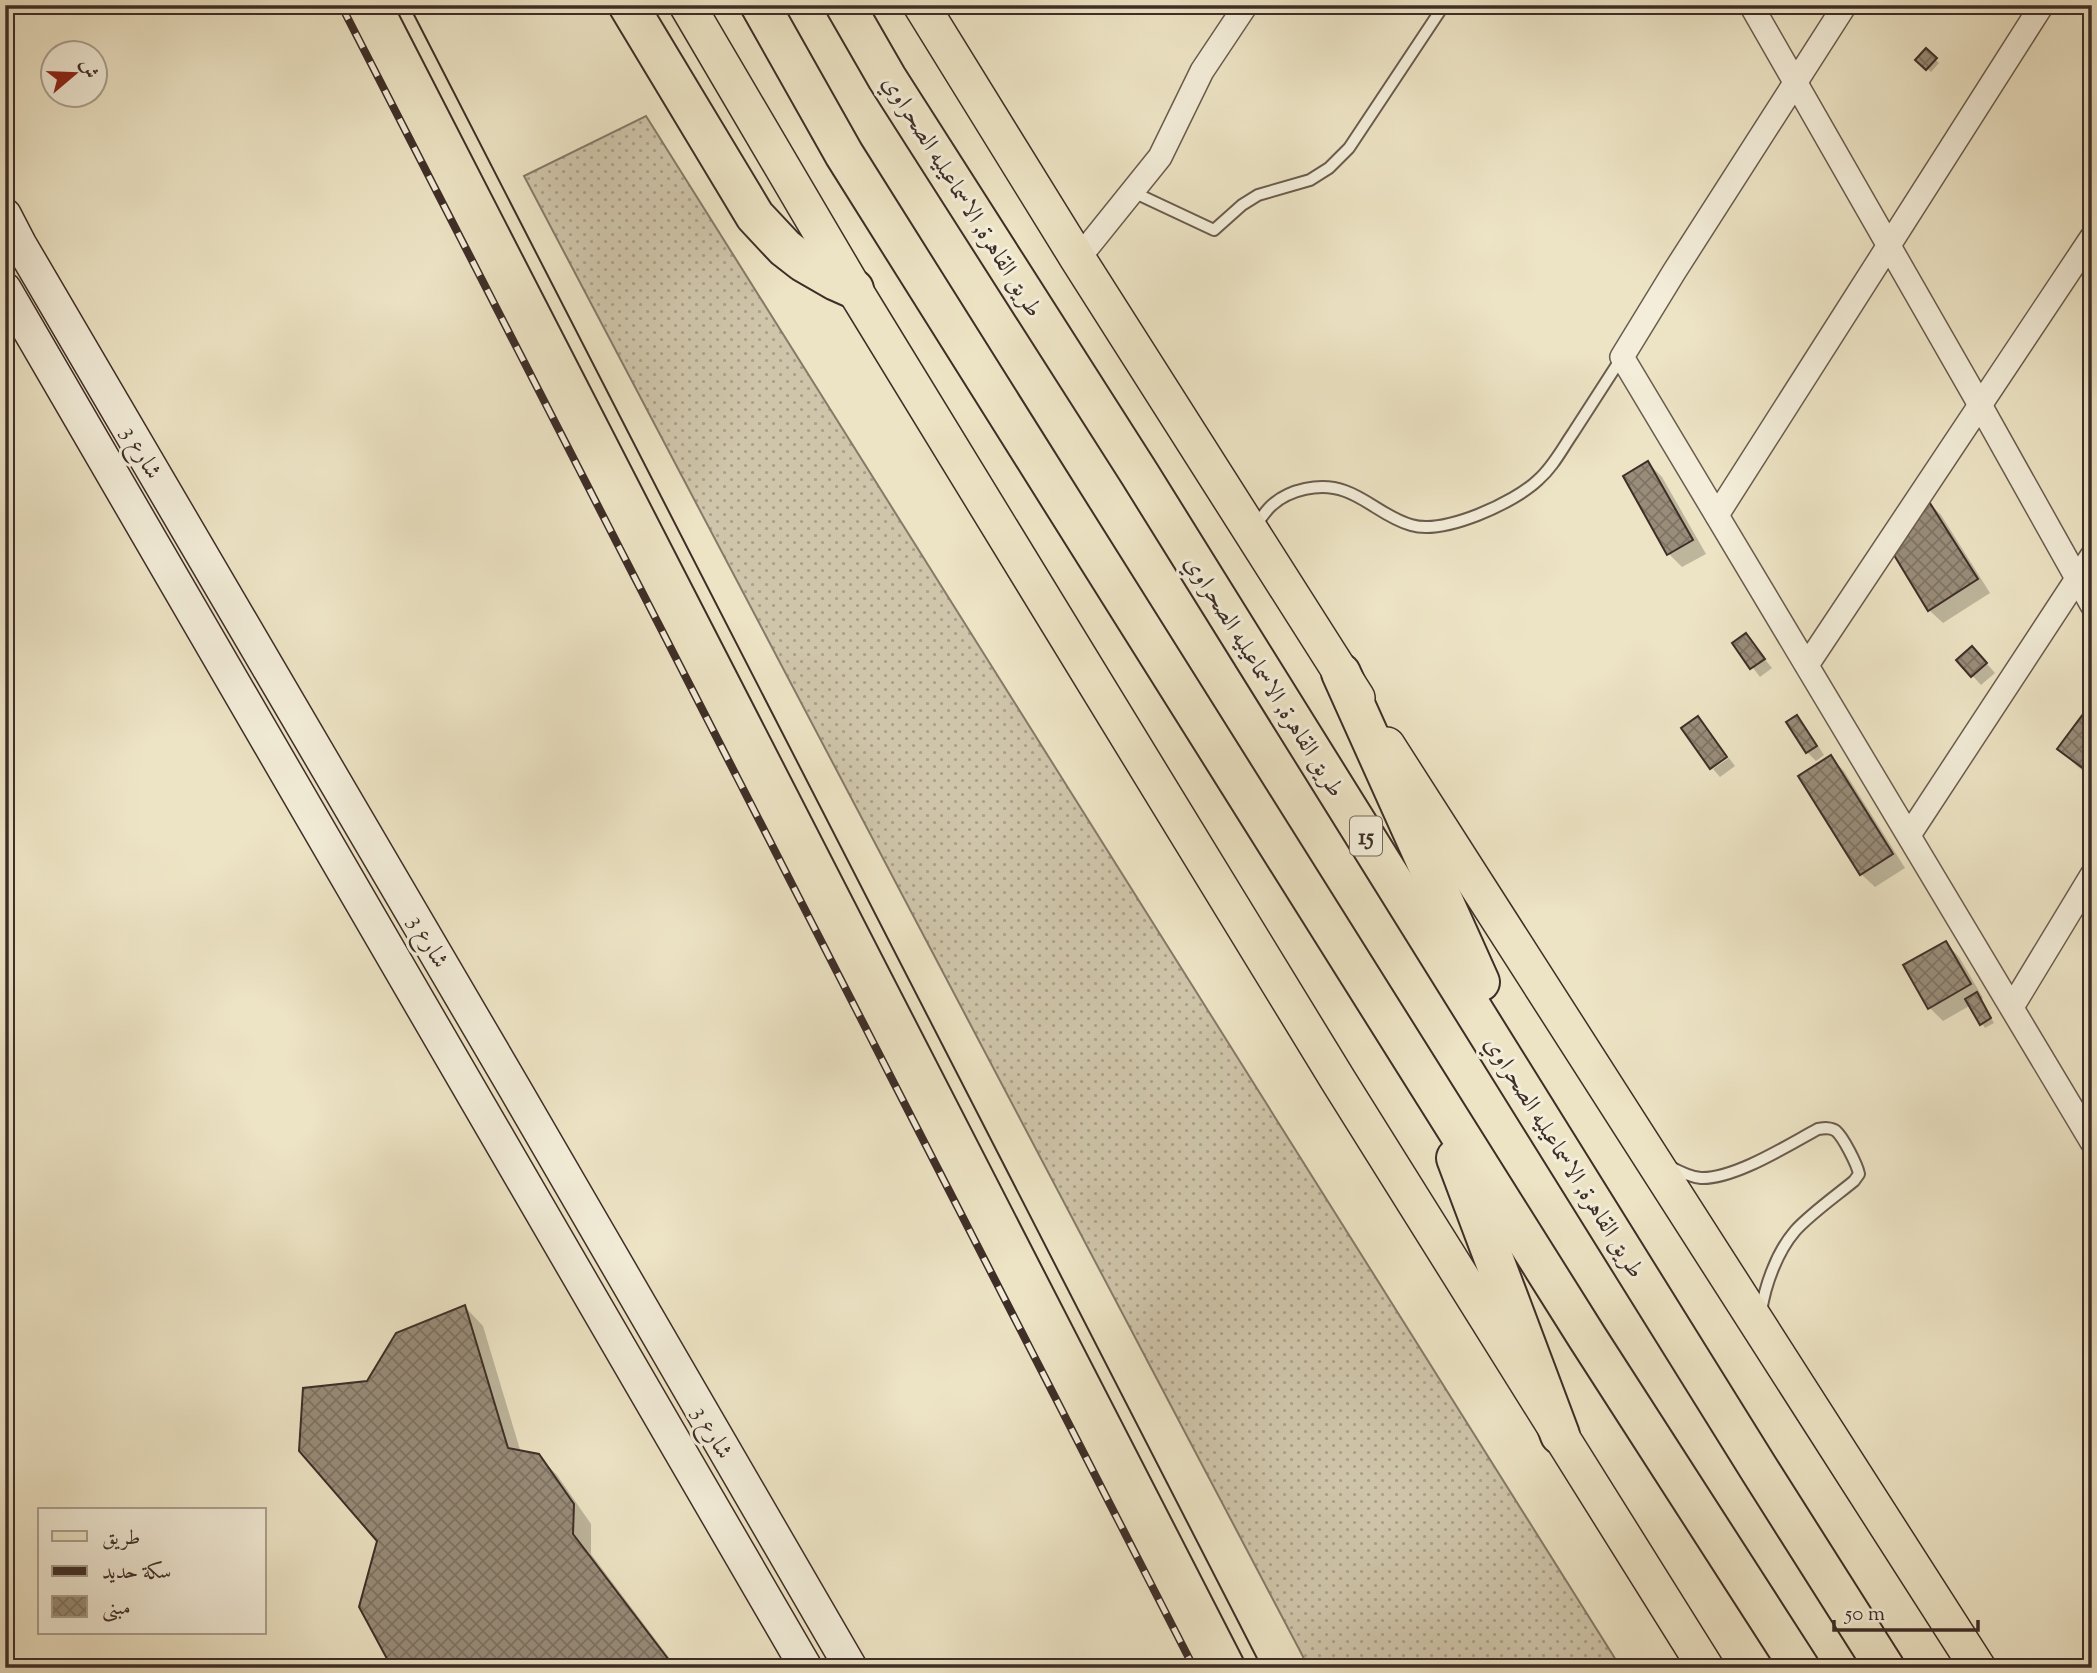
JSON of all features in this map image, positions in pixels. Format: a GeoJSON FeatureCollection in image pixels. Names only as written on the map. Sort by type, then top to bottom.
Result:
{"type":"FeatureCollection","features":[{"type":"Feature","properties":{"kind":"highway"},"geometry":{"type":"LineString","coordinates":[[628,5],[755,216],[785,248],[803,262],[854,289]]}},
{"type":"Feature","properties":{"kind":"highway"},"geometry":{"type":"LineString","coordinates":[[760,5],[844,154],[1587,1338],[1800,1668]]}},
{"type":"Feature","properties":{"kind":"highway","name":"طريق القاهرة, الاسماعيليه الصحراوي"},"geometry":{"type":"LineString","coordinates":[[845,5],[887,78],[1131,461],[1885,1668]]}},
{"type":"Feature","properties":{"kind":"highway"},"geometry":{"type":"LineString","coordinates":[[1341,673],[1541,1118]]}},
{"type":"Feature","properties":{"kind":"highway"},"geometry":{"type":"LineString","coordinates":[[1425,1078],[1560,1435]]}},
{"type":"Feature","properties":{"kind":"main road"},"geometry":{"type":"LineString","coordinates":[[687,5],[854,289],[1331,1069],[1706,1668]]}},
{"type":"Feature","properties":{"kind":"main road"},"geometry":{"type":"LineString","coordinates":[[921,5],[1251,533],[1978,1668]]}},
{"type":"Feature","properties":{"kind":"main road","name":"شارع 3"},"geometry":{"type":"LineString","coordinates":[[5,215],[851,1668]]}},
{"type":"Feature","properties":{"kind":"main road","name":"شارع 3"},"geometry":{"type":"LineString","coordinates":[[5,289],[806,1668]]}},
{"type":"Feature","properties":{"kind":"street"},"geometry":{"type":"LineString","coordinates":[[1078,259],[1160,157],[1202,71],[1246,5]]}},
{"type":"Feature","properties":{"kind":"street"},"geometry":{"type":"LineString","coordinates":[[1751,5],[2092,604]]}},
{"type":"Feature","properties":{"kind":"street"},"geometry":{"type":"LineString","coordinates":[[1845,5],[1622,357],[2092,1142]]}},
{"type":"Feature","properties":{"kind":"street"},"geometry":{"type":"LineString","coordinates":[[1717,515],[2042,5]]}},
{"type":"Feature","properties":{"kind":"street"},"geometry":{"type":"LineString","coordinates":[[1807,665],[2092,237]]}},
{"type":"Feature","properties":{"kind":"street"},"geometry":{"type":"LineString","coordinates":[[1909,835],[2092,556]]}},
{"type":"Feature","properties":{"kind":"street"},"geometry":{"type":"LineString","coordinates":[[2012,1007],[2092,875]]}},
{"type":"Feature","properties":{"kind":"lane"},"geometry":{"type":"LineString","coordinates":[[1133,192],[1214,230],[1242,205],[1258,195],[1310,180],[1329,168],[1349,148],[1444,5]]}},
{"type":"Feature","properties":{"kind":"lane"},"geometry":{"type":"LineString","coordinates":[[1251,533],[1270,506],[1289,493],[1309,488],[1326,487],[1345,491],[1393,519],[1414,526],[1439,526],[1490,510],[1537,482],[1553,464],[1622,357]]}},
{"type":"Feature","properties":{"kind":"lane"},"geometry":{"type":"LineString","coordinates":[[1648,1152],[1680,1172],[1700,1178],[1725,1174],[1763,1159],[1818,1129],[1828,1128],[1837,1132],[1859,1174],[1795,1231],[1777,1261],[1763,1299],[1759,1325]]}},
{"type":"Feature","properties":{"kind":"shaded area"},"geometry":{"type":"Polygon","coordinates":[[[646,116],[1621,1668],[1309,1668],[524,176],[646,116]]]}},
{"type":"Feature","properties":{"kind":"building"},"geometry":{"type":"Polygon","coordinates":[[[1926,48],[1937,58],[1926,70],[1915,60],[1926,48]]]}},
{"type":"Feature","properties":{"kind":"building"},"geometry":{"type":"Polygon","coordinates":[[[1648,461],[1693,540],[1667,555],[1623,476],[1648,461]]]}},
{"type":"Feature","properties":{"kind":"building"},"geometry":{"type":"Polygon","coordinates":[[[1928,500],[1978,579],[1928,611],[1894,555],[1928,500]]]}},
{"type":"Feature","properties":{"kind":"building"},"geometry":{"type":"Polygon","coordinates":[[[1746,633],[1765,659],[1750,669],[1732,643],[1746,633]]]}},
{"type":"Feature","properties":{"kind":"building"},"geometry":{"type":"Polygon","coordinates":[[[1972,646],[1987,663],[1971,677],[1956,660],[1972,646]]]}},
{"type":"Feature","properties":{"kind":"building"},"geometry":{"type":"Polygon","coordinates":[[[2092,702],[2092,775],[2057,749],[2092,702]]]}},
{"type":"Feature","properties":{"kind":"building"},"geometry":{"type":"Polygon","coordinates":[[[1797,715],[1817,746],[1806,753],[1786,722],[1797,715]]]}},
{"type":"Feature","properties":{"kind":"building"},"geometry":{"type":"Polygon","coordinates":[[[1698,716],[1727,757],[1710,769],[1681,728],[1698,716]]]}},
{"type":"Feature","properties":{"kind":"building"},"geometry":{"type":"Polygon","coordinates":[[[1831,755],[1893,854],[1860,875],[1798,776],[1831,755]]]}},
{"type":"Feature","properties":{"kind":"building"},"geometry":{"type":"Polygon","coordinates":[[[1946,941],[1971,984],[1928,1009],[1903,965],[1946,941]]]}},
{"type":"Feature","properties":{"kind":"building"},"geometry":{"type":"Polygon","coordinates":[[[1977,992],[1991,1018],[1980,1025],[1965,999],[1977,992]]]}},
{"type":"Feature","properties":{"kind":"building"},"geometry":{"type":"Polygon","coordinates":[[[465,1305],[508,1448],[539,1454],[574,1504],[573,1534],[675,1668],[392,1668],[359,1607],[377,1541],[299,1451],[303,1388],[367,1381],[396,1333],[465,1305]]]}},
{"type":"Feature","properties":{"kind":"tram line"},"geometry":{"type":"LineString","coordinates":[[394,5],[1248,1668]]}},
{"type":"Feature","properties":{"kind":"tram line"},"geometry":{"type":"LineString","coordinates":[[409,5],[1262,1668]]}},
{"type":"Feature","properties":{"kind":"railway"},"geometry":{"type":"LineString","coordinates":[[341,5],[1194,1668]]}}]}
